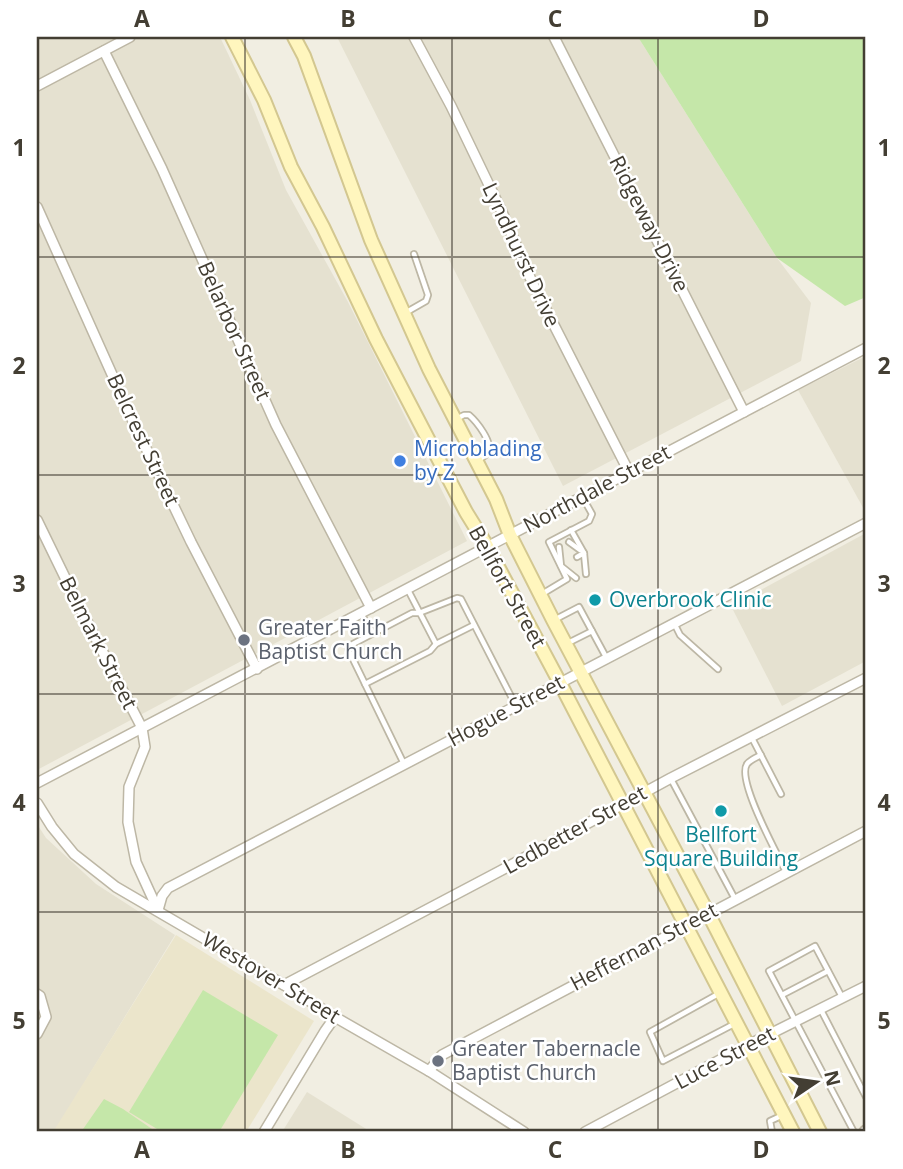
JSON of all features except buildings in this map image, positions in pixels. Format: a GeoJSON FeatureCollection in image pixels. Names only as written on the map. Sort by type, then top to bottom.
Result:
{"type":"FeatureCollection","features":[{"type":"Feature","properties":{"kind":"main road","name":"Bellfort Street"},"geometry":{"type":"LineString","coordinates":[[232,37],[264,100],[290,167],[323,226],[376,339],[466,512],[560,683],[793,1132]]}},
{"type":"Feature","properties":{"kind":"main road","name":"Bellfort Street"},"geometry":{"type":"LineString","coordinates":[[294,37],[304,56],[371,240],[429,369],[496,499],[510,535],[540,595],[820,1132]]}},
{"type":"Feature","properties":{"kind":"street"},"geometry":{"type":"LineString","coordinates":[[37,86],[130,37]]}},
{"type":"Feature","properties":{"kind":"street","name":"Lyndhurst Drive"},"geometry":{"type":"LineString","coordinates":[[414,37],[451,106],[532,282],[629,472]]}},
{"type":"Feature","properties":{"kind":"street","name":"Ridgeway Drive"},"geometry":{"type":"LineString","coordinates":[[554,37],[744,412]]}},
{"type":"Feature","properties":{"kind":"street","name":"Belarbor Street"},"geometry":{"type":"LineString","coordinates":[[104,51],[162,169],[276,425],[371,608]]}},
{"type":"Feature","properties":{"kind":"street","name":"Belcrest Street"},"geometry":{"type":"LineString","coordinates":[[37,207],[150,456],[257,669]]}},
{"type":"Feature","properties":{"kind":"street","name":"Northdale Street"},"geometry":{"type":"LineString","coordinates":[[37,783],[866,348]]}},
{"type":"Feature","properties":{"kind":"street","name":"Belmark Street"},"geometry":{"type":"LineString","coordinates":[[37,520],[142,728]]}},
{"type":"Feature","properties":{"kind":"street","name":"Hogue Street"},"geometry":{"type":"LineString","coordinates":[[158,910],[162,896],[168,888],[866,523]]}},
{"type":"Feature","properties":{"kind":"street","name":"Ledbetter Street"},"geometry":{"type":"LineString","coordinates":[[284,985],[671,778],[866,678]]}},
{"type":"Feature","properties":{"kind":"street"},"geometry":{"type":"LineString","coordinates":[[142,728],[145,747],[129,787],[128,822],[136,862],[158,910]]}},
{"type":"Feature","properties":{"kind":"street","name":"Westover Street"},"geometry":{"type":"LineString","coordinates":[[37,803],[74,854],[116,887],[429,1071],[524,1132]]}},
{"type":"Feature","properties":{"kind":"street","name":"Heffernan Street"},"geometry":{"type":"LineString","coordinates":[[429,1071],[442,1055],[866,831]]}},
{"type":"Feature","properties":{"kind":"street","name":"Luce Street"},"geometry":{"type":"LineString","coordinates":[[585,1132],[866,986]]}},
{"type":"Feature","properties":{"kind":"street"},"geometry":{"type":"LineString","coordinates":[[37,994],[46,1017],[37,1034]]}},
{"type":"Feature","properties":{"kind":"street"},"geometry":{"type":"LineString","coordinates":[[264,1132],[335,1017]]}},
{"type":"Feature","properties":{"kind":"lane"},"geometry":{"type":"LineString","coordinates":[[404,313],[426,301],[428,295],[414,254]]}},
{"type":"Feature","properties":{"kind":"lane"},"geometry":{"type":"LineString","coordinates":[[455,419],[469,415],[477,422],[485,436],[488,452],[477,462]]}},
{"type":"Feature","properties":{"kind":"lane"},"geometry":{"type":"LineString","coordinates":[[540,595],[567,579],[550,542],[592,517],[582,497]]}},
{"type":"Feature","properties":{"kind":"lane"},"geometry":{"type":"LineString","coordinates":[[571,530],[584,553],[586,573]]}},
{"type":"Feature","properties":{"kind":"lane"},"geometry":{"type":"LineString","coordinates":[[569,542],[584,553]]}},
{"type":"Feature","properties":{"kind":"lane"},"geometry":{"type":"LineString","coordinates":[[559,547],[561,566],[576,578]]}},
{"type":"Feature","properties":{"kind":"lane"},"geometry":{"type":"LineString","coordinates":[[573,549],[584,553]]}},
{"type":"Feature","properties":{"kind":"lane"},"geometry":{"type":"LineString","coordinates":[[577,557],[584,553]]}},
{"type":"Feature","properties":{"kind":"lane"},"geometry":{"type":"LineString","coordinates":[[582,566],[584,553]]}},
{"type":"Feature","properties":{"kind":"lane"},"geometry":{"type":"LineString","coordinates":[[561,566],[564,554]]}},
{"type":"Feature","properties":{"kind":"lane"},"geometry":{"type":"LineString","coordinates":[[561,566],[567,562]]}},
{"type":"Feature","properties":{"kind":"lane"},"geometry":{"type":"LineString","coordinates":[[561,566],[572,571]]}},
{"type":"Feature","properties":{"kind":"lane"},"geometry":{"type":"LineString","coordinates":[[408,590],[436,644]]}},
{"type":"Feature","properties":{"kind":"lane"},"geometry":{"type":"LineString","coordinates":[[404,765],[348,649],[373,633],[412,613],[461,599],[516,706]]}},
{"type":"Feature","properties":{"kind":"lane"},"geometry":{"type":"LineString","coordinates":[[553,620],[579,607],[607,659]]}},
{"type":"Feature","properties":{"kind":"lane"},"geometry":{"type":"LineString","coordinates":[[361,614],[373,633]]}},
{"type":"Feature","properties":{"kind":"lane"},"geometry":{"type":"LineString","coordinates":[[674,624],[680,635],[718,669]]}},
{"type":"Feature","properties":{"kind":"lane"},"geometry":{"type":"LineString","coordinates":[[365,684],[474,625]]}},
{"type":"Feature","properties":{"kind":"lane"},"geometry":{"type":"LineString","coordinates":[[566,644],[592,631]]}},
{"type":"Feature","properties":{"kind":"lane"},"geometry":{"type":"LineString","coordinates":[[752,737],[781,794]]}},
{"type":"Feature","properties":{"kind":"lane"},"geometry":{"type":"LineString","coordinates":[[761,755],[748,762],[747,783],[755,807],[786,872]]}},
{"type":"Feature","properties":{"kind":"lane"},"geometry":{"type":"LineString","coordinates":[[671,778],[735,899]]}},
{"type":"Feature","properties":{"kind":"lane"},"geometry":{"type":"LineString","coordinates":[[843,998],[815,946],[769,971],[854,1132]]}},
{"type":"Feature","properties":{"kind":"lane"},"geometry":{"type":"LineString","coordinates":[[782,995],[828,971]]}},
{"type":"Feature","properties":{"kind":"lane"},"geometry":{"type":"LineString","coordinates":[[720,992],[650,1032],[663,1061],[736,1023]]}},
{"type":"Feature","properties":{"kind":"lane"},"geometry":{"type":"LineString","coordinates":[[821,1010],[866,1097]]}},
{"type":"Feature","properties":{"kind":"lane"},"geometry":{"type":"LineString","coordinates":[[772,1132],[770,1121],[783,1114]]}},
{"type":"Feature","properties":{"kind":"shaded area"},"geometry":{"type":"Polygon","coordinates":[[[37,37],[220,37],[250,100],[286,190],[348,302],[467,541],[37,770],[37,37]]]}},
{"type":"Feature","properties":{"kind":"shaded area"},"geometry":{"type":"Polygon","coordinates":[[[337,37],[638,37],[777,258],[811,303],[801,361],[563,486],[337,37]]]}},
{"type":"Feature","properties":{"kind":"shaded area"},"geometry":{"type":"Polygon","coordinates":[[[866,356],[866,513],[798,390],[866,356]]]}},
{"type":"Feature","properties":{"kind":"shaded area"},"geometry":{"type":"Polygon","coordinates":[[[866,533],[866,661],[782,706],[731,606],[866,533]]]}},
{"type":"Feature","properties":{"kind":"shaded area"},"geometry":{"type":"Polygon","coordinates":[[[37,824],[46,838],[96,884],[175,935],[54,1132],[37,1132],[37,824]]]}},
{"type":"Feature","properties":{"kind":"shaded area"},"geometry":{"type":"Polygon","coordinates":[[[176,935],[314,1021],[246,1132],[53,1132],[176,935]]]}},
{"type":"Feature","properties":{"kind":"shaded area"},"geometry":{"type":"Polygon","coordinates":[[[307,1092],[371,1132],[282,1132],[307,1092]]]}},
{"type":"Feature","properties":{"kind":"green space"},"geometry":{"type":"Polygon","coordinates":[[[638,37],[866,37],[866,297],[845,306],[777,258],[638,37]]]}},
{"type":"Feature","properties":{"kind":"green space"},"geometry":{"type":"Polygon","coordinates":[[[203,990],[278,1035],[219,1132],[162,1132],[129,1112],[203,990]]]}},
{"type":"Feature","properties":{"kind":"green space"},"geometry":{"type":"Polygon","coordinates":[[[104,1099],[123,1109],[153,1132],[81,1132],[104,1099]]]}},
{"type":"Feature","properties":{"kind":"place","name":"Microblading by Z"},"geometry":{"type":"Point","coordinates":[400,461]}},
{"type":"Feature","properties":{"kind":"place","name":"Overbrook Clinic"},"geometry":{"type":"Point","coordinates":[595,600]}},
{"type":"Feature","properties":{"kind":"place","name":"Greater Faith Baptist Church"},"geometry":{"type":"Point","coordinates":[244,640]}},
{"type":"Feature","properties":{"kind":"place","name":"Bellfort Square Building"},"geometry":{"type":"Point","coordinates":[721,811]}},
{"type":"Feature","properties":{"kind":"place","name":"Greater Tabernacle Baptist Church"},"geometry":{"type":"Point","coordinates":[438,1061]}}]}
